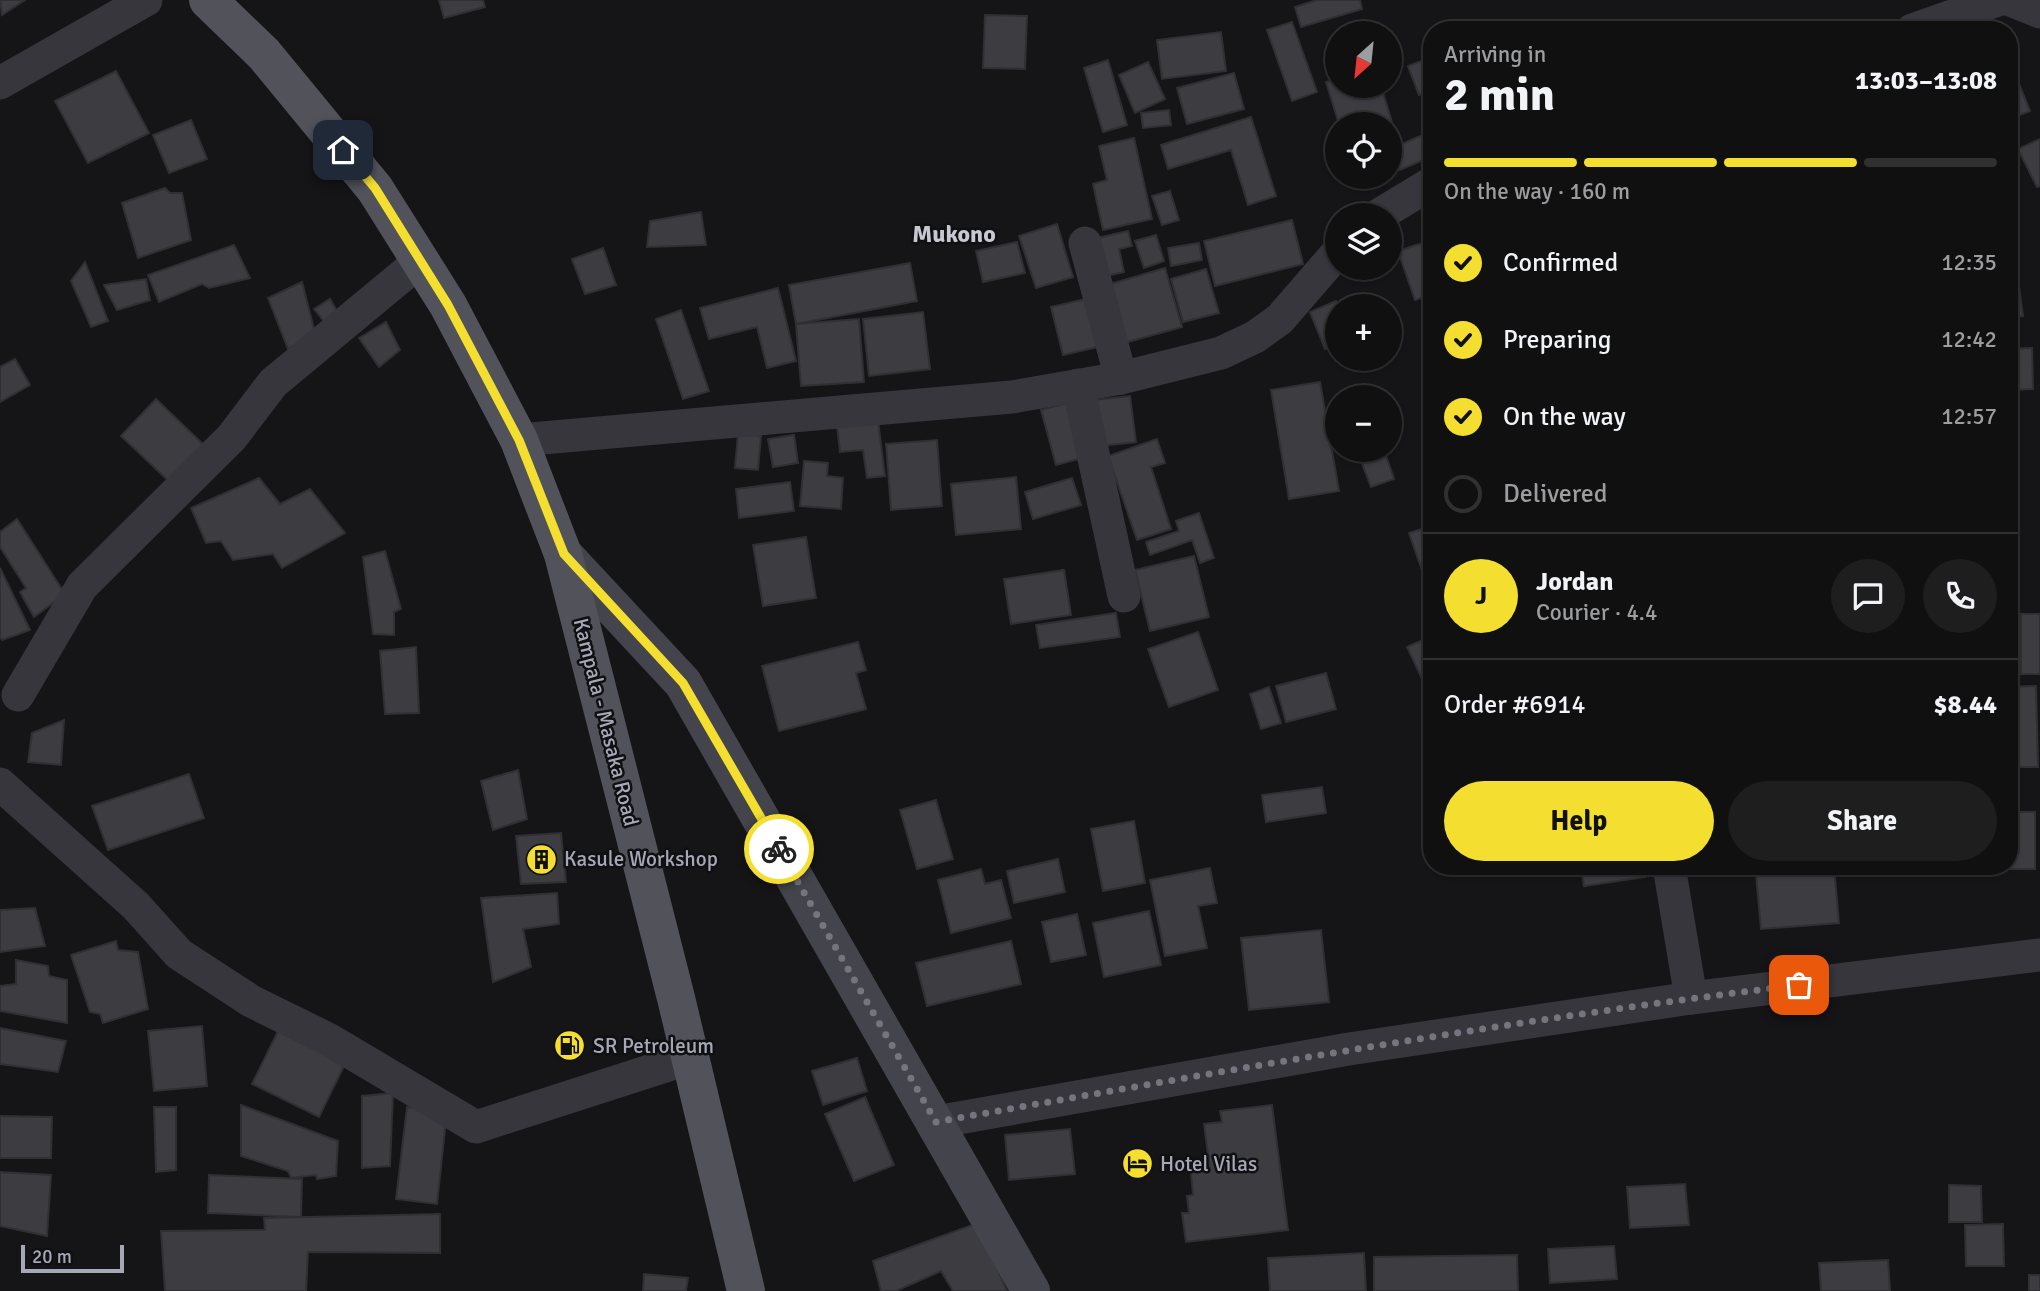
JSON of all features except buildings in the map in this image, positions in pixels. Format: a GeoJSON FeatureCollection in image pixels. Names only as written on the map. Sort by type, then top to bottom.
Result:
{"type":"FeatureCollection","features":[{"type":"Feature","properties":{"kind":"main road","name":"Kampala - Masaka Road"},"geometry":{"type":"LineString","coordinates":[[208,0],[264,54],[375,188],[448,305],[519,440],[564,554],[746,1291]]}},
{"type":"Feature","properties":{"kind":"street"},"geometry":{"type":"LineString","coordinates":[[0,83],[146,0]]}},
{"type":"Feature","properties":{"kind":"street"},"geometry":{"type":"LineString","coordinates":[[1938,21],[1998,0]]}},
{"type":"Feature","properties":{"kind":"street"},"geometry":{"type":"LineString","coordinates":[[2010,0],[2040,12]]}},
{"type":"Feature","properties":{"kind":"street"},"geometry":{"type":"LineString","coordinates":[[1397,203],[1423,186]]}},
{"type":"Feature","properties":{"kind":"street"},"geometry":{"type":"LineString","coordinates":[[1085,243],[1121,378]]}},
{"type":"Feature","properties":{"kind":"street"},"geometry":{"type":"LineString","coordinates":[[18,695],[82,586],[232,437],[273,383],[420,261]]}},
{"type":"Feature","properties":{"kind":"street"},"geometry":{"type":"LineString","coordinates":[[519,440],[1012,397],[1121,378],[1221,353],[1255,337],[1280,318],[1325,267]]}},
{"type":"Feature","properties":{"kind":"street"},"geometry":{"type":"LineString","coordinates":[[1078,385],[1124,596]]}},
{"type":"Feature","properties":{"kind":"street"},"geometry":{"type":"LineString","coordinates":[[564,554],[683,683],[1031,1291]]}},
{"type":"Feature","properties":{"kind":"street"},"geometry":{"type":"LineString","coordinates":[[0,784],[136,906],[180,954],[251,1001],[328,1039],[476,1127],[690,1058]]}},
{"type":"Feature","properties":{"kind":"street"},"geometry":{"type":"LineString","coordinates":[[1670,875],[1691,998]]}},
{"type":"Feature","properties":{"kind":"street"},"geometry":{"type":"LineString","coordinates":[[936,1122],[1349,1049],[1691,998],[2040,955]]}},
{"type":"Feature","properties":{"kind":"way so far"},"geometry":{"type":"LineString","coordinates":[[779,849],[936,1122],[1349,1049],[1691,998],[1799,985]]}},
{"type":"Feature","properties":{"kind":"place","name":"Kasule Workshop"},"geometry":{"type":"Point","coordinates":[541,859]}},
{"type":"Feature","properties":{"kind":"place","name":"SR Petroleum"},"geometry":{"type":"Point","coordinates":[570,1046]}},
{"type":"Feature","properties":{"kind":"place","name":"Hotel Vilas"},"geometry":{"type":"Point","coordinates":[1137,1164]}},
{"type":"Feature","properties":{"kind":"district","name":"Mukono"},"geometry":{"type":"Point","coordinates":[954,234]}},
{"type":"Feature","properties":{"kind":"route"},"geometry":{"type":"LineString","coordinates":[[343,150],[375,188],[448,305],[519,440],[564,554],[683,683],[779,849]]}}]}
